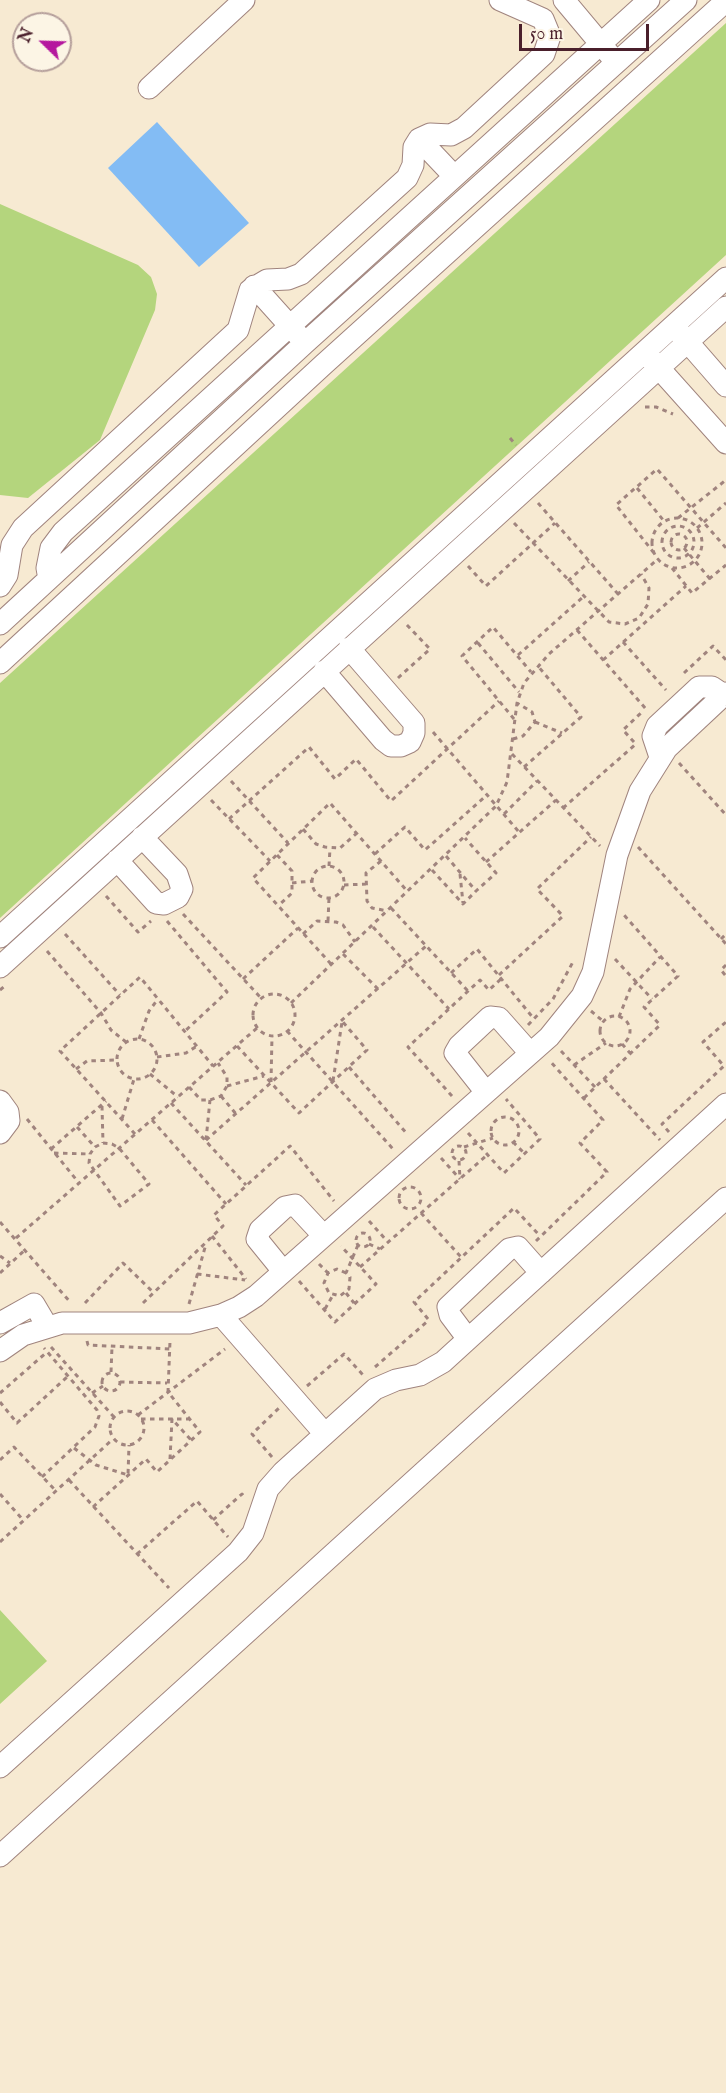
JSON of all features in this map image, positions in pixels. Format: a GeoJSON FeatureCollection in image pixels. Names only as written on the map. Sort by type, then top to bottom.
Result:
{"type":"FeatureCollection","features":[{"type":"Feature","properties":{"kind":"street"},"geometry":{"type":"LineString","coordinates":[[149,88],[244,0]]}},
{"type":"Feature","properties":{"kind":"street"},"geometry":{"type":"LineString","coordinates":[[0,586],[7,574],[12,545],[23,528],[238,330],[244,317],[246,296],[254,286],[267,280],[295,278],[306,270],[407,178],[413,165],[414,147],[419,139],[430,134],[451,135],[464,128],[544,54],[549,46],[548,27],[541,7],[500,0]]}},
{"type":"Feature","properties":{"kind":"street"},"geometry":{"type":"LineString","coordinates":[[564,0],[634,82]]}},
{"type":"Feature","properties":{"kind":"street"},"geometry":{"type":"LineString","coordinates":[[49,579],[48,558],[56,539],[649,0]]}},
{"type":"Feature","properties":{"kind":"street"},"geometry":{"type":"LineString","coordinates":[[0,663],[323,365],[726,1]]}},
{"type":"Feature","properties":{"kind":"street"},"geometry":{"type":"LineString","coordinates":[[0,624],[680,2]]}},
{"type":"Feature","properties":{"kind":"street"},"geometry":{"type":"LineString","coordinates":[[419,139],[454,176]]}},
{"type":"Feature","properties":{"kind":"street"},"geometry":{"type":"LineString","coordinates":[[0,938],[726,278]]}},
{"type":"Feature","properties":{"kind":"street"},"geometry":{"type":"LineString","coordinates":[[254,286],[323,365]]}},
{"type":"Feature","properties":{"kind":"street"},"geometry":{"type":"LineString","coordinates":[[4,975],[117,860],[726,307]]}},
{"type":"Feature","properties":{"kind":"street"},"geometry":{"type":"LineString","coordinates":[[673,326],[726,386]]}},
{"type":"Feature","properties":{"kind":"street"},"geometry":{"type":"LineString","coordinates":[[644,352],[726,442]]}},
{"type":"Feature","properties":{"kind":"street"},"geometry":{"type":"LineString","coordinates":[[324,671],[382,740],[391,746],[401,746],[410,742],[414,733],[414,723],[349,648]]}},
{"type":"Feature","properties":{"kind":"street"},"geometry":{"type":"LineString","coordinates":[[1,1349],[24,1335],[43,1319],[189,1323],[221,1315],[255,1296],[282,1267],[331,1240],[495,1094],[540,1058],[593,972],[624,833],[640,791],[667,757],[725,694]]}},
{"type":"Feature","properties":{"kind":"street"},"geometry":{"type":"LineString","coordinates":[[117,860],[156,903],[166,908],[182,890],[181,881],[142,837]]}},
{"type":"Feature","properties":{"kind":"street"},"geometry":{"type":"LineString","coordinates":[[495,1094],[456,1053],[459,1046],[490,1017],[499,1018],[540,1058]]}},
{"type":"Feature","properties":{"kind":"street"},"geometry":{"type":"LineString","coordinates":[[0,1101],[8,1112],[9,1120],[0,1133]]}},
{"type":"Feature","properties":{"kind":"street"},"geometry":{"type":"LineString","coordinates":[[0,1767],[246,1543],[253,1533],[268,1488],[325,1434],[375,1389],[432,1369],[468,1339],[726,1104]]}},
{"type":"Feature","properties":{"kind":"street"},"geometry":{"type":"LineString","coordinates":[[0,1856],[726,1198]]}},
{"type":"Feature","properties":{"kind":"street"},"geometry":{"type":"LineString","coordinates":[[282,1267],[257,1239],[257,1234],[289,1205],[299,1208],[331,1240]]}},
{"type":"Feature","properties":{"kind":"street"},"geometry":{"type":"LineString","coordinates":[[468,1339],[450,1315],[450,1303],[509,1250],[518,1247],[541,1273]]}},
{"type":"Feature","properties":{"kind":"street"},"geometry":{"type":"LineString","coordinates":[[0,1323],[31,1304],[35,1304],[43,1319]]}},
{"type":"Feature","properties":{"kind":"street"},"geometry":{"type":"LineString","coordinates":[[221,1315],[232,1343],[325,1434]]}},
{"type":"Feature","properties":{"kind":"path"},"geometry":{"type":"LineString","coordinates":[[642,406],[656,407],[676,416]]}},
{"type":"Feature","properties":{"kind":"path"},"geometry":{"type":"LineString","coordinates":[[726,548],[657,470],[616,505],[658,559],[671,567],[692,593],[726,565]]}},
{"type":"Feature","properties":{"kind":"path"},"geometry":{"type":"LineString","coordinates":[[654,553],[652,538],[659,526],[664,521],[678,518],[726,480]]}},
{"type":"Feature","properties":{"kind":"path"},"geometry":{"type":"LineString","coordinates":[[636,488],[664,521]]}},
{"type":"Feature","properties":{"kind":"path"},"geometry":{"type":"LineString","coordinates":[[531,496],[618,594]]}},
{"type":"Feature","properties":{"kind":"path"},"geometry":{"type":"LineString","coordinates":[[697,528],[726,503]]}},
{"type":"Feature","properties":{"kind":"path"},"geometry":{"type":"LineString","coordinates":[[509,517],[609,622],[625,624],[639,618],[648,604],[648,588],[641,574]]}},
{"type":"Feature","properties":{"kind":"path"},"geometry":{"type":"LineString","coordinates":[[671,567],[683,567],[693,561],[701,549],[697,528],[692,523],[678,518]]}},
{"type":"Feature","properties":{"kind":"path"},"geometry":{"type":"LineString","coordinates":[[463,561],[486,586],[555,523]]}},
{"type":"Feature","properties":{"kind":"path"},"geometry":{"type":"LineString","coordinates":[[680,526],[690,532],[694,544],[688,554],[676,558],[666,552],[663,540],[668,530],[680,526]]}},
{"type":"Feature","properties":{"kind":"path"},"geometry":{"type":"LineString","coordinates":[[684,548],[676,550],[672,547],[671,539],[677,534],[685,536],[684,548],[710,579]]}},
{"type":"Feature","properties":{"kind":"path"},"geometry":{"type":"LineString","coordinates":[[291,1003],[432,870],[496,806],[507,782],[519,692],[531,672],[658,559]]}},
{"type":"Feature","properties":{"kind":"path"},"geometry":{"type":"LineString","coordinates":[[568,581],[589,561]]}},
{"type":"Feature","properties":{"kind":"path"},"geometry":{"type":"LineString","coordinates":[[603,660],[686,585]]}},
{"type":"Feature","properties":{"kind":"path"},"geometry":{"type":"LineString","coordinates":[[518,656],[583,597]]}},
{"type":"Feature","properties":{"kind":"path"},"geometry":{"type":"LineString","coordinates":[[639,618],[645,623]]}},
{"type":"Feature","properties":{"kind":"path"},"geometry":{"type":"LineString","coordinates":[[392,684],[430,649],[402,619]]}},
{"type":"Feature","properties":{"kind":"path"},"geometry":{"type":"LineString","coordinates":[[514,719],[462,656],[494,627],[531,672]]}},
{"type":"Feature","properties":{"kind":"path"},"geometry":{"type":"LineString","coordinates":[[577,630],[646,709]]}},
{"type":"Feature","properties":{"kind":"path"},"geometry":{"type":"LineString","coordinates":[[623,642],[666,690]]}},
{"type":"Feature","properties":{"kind":"path"},"geometry":{"type":"LineString","coordinates":[[477,643],[519,692]]}},
{"type":"Feature","properties":{"kind":"path"},"geometry":{"type":"LineString","coordinates":[[524,767],[581,717],[537,665]]}},
{"type":"Feature","properties":{"kind":"path"},"geometry":{"type":"LineString","coordinates":[[229,819],[309,747],[334,779],[356,759],[391,801],[499,701]]}},
{"type":"Feature","properties":{"kind":"path"},"geometry":{"type":"LineString","coordinates":[[517,703],[532,712],[535,722],[562,734]]}},
{"type":"Feature","properties":{"kind":"path"},"geometry":{"type":"LineString","coordinates":[[513,739],[523,736],[535,722]]}},
{"type":"Feature","properties":{"kind":"path"},"geometry":{"type":"LineString","coordinates":[[426,724],[519,832]]}},
{"type":"Feature","properties":{"kind":"path"},"geometry":{"type":"LineString","coordinates":[[563,808],[636,744]]}},
{"type":"Feature","properties":{"kind":"path"},"geometry":{"type":"LineString","coordinates":[[512,754],[605,851]]}},
{"type":"Feature","properties":{"kind":"path"},"geometry":{"type":"LineString","coordinates":[[667,757],[726,815]]}},
{"type":"Feature","properties":{"kind":"path"},"geometry":{"type":"LineString","coordinates":[[218,767],[288,843]]}},
{"type":"Feature","properties":{"kind":"path"},"geometry":{"type":"LineString","coordinates":[[504,814],[537,781]]}},
{"type":"Feature","properties":{"kind":"path"},"geometry":{"type":"LineString","coordinates":[[198,786],[270,861]]}},
{"type":"Feature","properties":{"kind":"path"},"geometry":{"type":"LineString","coordinates":[[375,854],[405,827],[425,850],[488,795]]}},
{"type":"Feature","properties":{"kind":"path"},"geometry":{"type":"LineString","coordinates":[[486,862],[556,800]]}},
{"type":"Feature","properties":{"kind":"path"},"geometry":{"type":"LineString","coordinates":[[332,964],[253,878],[330,803],[408,892]]}},
{"type":"Feature","properties":{"kind":"path"},"geometry":{"type":"LineString","coordinates":[[303,829],[316,844],[330,848],[344,846],[357,833]]}},
{"type":"Feature","properties":{"kind":"path"},"geometry":{"type":"LineString","coordinates":[[452,1096],[408,1047],[480,980],[489,990],[563,916],[537,889],[591,837]]}},
{"type":"Feature","properties":{"kind":"path"},"geometry":{"type":"LineString","coordinates":[[463,904],[496,873],[465,838]]}},
{"type":"Feature","properties":{"kind":"path"},"geometry":{"type":"LineString","coordinates":[[631,853],[634,842],[726,944]]}},
{"type":"Feature","properties":{"kind":"path"},"geometry":{"type":"LineString","coordinates":[[328,866],[330,848]]}},
{"type":"Feature","properties":{"kind":"path"},"geometry":{"type":"LineString","coordinates":[[276,855],[290,866],[292,883],[291,895],[278,906]]}},
{"type":"Feature","properties":{"kind":"path"},"geometry":{"type":"LineString","coordinates":[[446,856],[476,891]]}},
{"type":"Feature","properties":{"kind":"path"},"geometry":{"type":"LineString","coordinates":[[381,861],[367,871],[369,905],[389,910],[468,991]]}},
{"type":"Feature","properties":{"kind":"path"},"geometry":{"type":"LineString","coordinates":[[328,866],[339,870],[344,885],[339,895],[329,898],[317,893],[312,881],[317,870],[328,866]]}},
{"type":"Feature","properties":{"kind":"path"},"geometry":{"type":"LineString","coordinates":[[432,870],[463,904]]}},
{"type":"Feature","properties":{"kind":"path"},"geometry":{"type":"LineString","coordinates":[[460,872],[463,904]]}},
{"type":"Feature","properties":{"kind":"path"},"geometry":{"type":"LineString","coordinates":[[292,883],[312,881]]}},
{"type":"Feature","properties":{"kind":"path"},"geometry":{"type":"LineString","coordinates":[[344,885],[366,884]]}},
{"type":"Feature","properties":{"kind":"path"},"geometry":{"type":"LineString","coordinates":[[103,893],[138,932],[153,920]]}},
{"type":"Feature","properties":{"kind":"path"},"geometry":{"type":"LineString","coordinates":[[328,921],[329,898]]}},
{"type":"Feature","properties":{"kind":"path"},"geometry":{"type":"LineString","coordinates":[[584,1098],[660,1025],[644,1007],[678,976],[616,907]]}},
{"type":"Feature","properties":{"kind":"path"},"geometry":{"type":"LineString","coordinates":[[166,908],[261,998]]}},
{"type":"Feature","properties":{"kind":"path"},"geometry":{"type":"LineString","coordinates":[[166,908],[227,992],[185,1032]]}},
{"type":"Feature","properties":{"kind":"path"},"geometry":{"type":"LineString","coordinates":[[303,933],[314,923],[328,921],[343,925],[355,942]]}},
{"type":"Feature","properties":{"kind":"path"},"geometry":{"type":"LineString","coordinates":[[372,926],[448,1009]]}},
{"type":"Feature","properties":{"kind":"path"},"geometry":{"type":"LineString","coordinates":[[243,979],[298,928]]}},
{"type":"Feature","properties":{"kind":"path"},"geometry":{"type":"LineString","coordinates":[[57,937],[63,931],[120,995]]}},
{"type":"Feature","properties":{"kind":"path"},"geometry":{"type":"LineString","coordinates":[[722,939],[726,934]]}},
{"type":"Feature","properties":{"kind":"path"},"geometry":{"type":"LineString","coordinates":[[51,942],[45,948],[101,1013],[111,1030],[126,1042]]}},
{"type":"Feature","properties":{"kind":"path"},"geometry":{"type":"LineString","coordinates":[[206,1140],[426,946]]}},
{"type":"Feature","properties":{"kind":"path"},"geometry":{"type":"LineString","coordinates":[[451,973],[477,949],[534,1019]]}},
{"type":"Feature","properties":{"kind":"path"},"geometry":{"type":"LineString","coordinates":[[342,954],[378,989]]}},
{"type":"Feature","properties":{"kind":"path"},"geometry":{"type":"LineString","coordinates":[[611,955],[652,999]]}},
{"type":"Feature","properties":{"kind":"path"},"geometry":{"type":"LineString","coordinates":[[619,1017],[625,998],[636,981],[660,957]]}},
{"type":"Feature","properties":{"kind":"path"},"geometry":{"type":"LineString","coordinates":[[612,971],[617,961]]}},
{"type":"Feature","properties":{"kind":"path"},"geometry":{"type":"LineString","coordinates":[[726,965],[720,970],[726,976]]}},
{"type":"Feature","properties":{"kind":"path"},"geometry":{"type":"LineString","coordinates":[[0,990],[4,975]]}},
{"type":"Feature","properties":{"kind":"path"},"geometry":{"type":"LineString","coordinates":[[135,1134],[60,1051],[140,977],[213,1066]]}},
{"type":"Feature","properties":{"kind":"path"},"geometry":{"type":"LineString","coordinates":[[267,995],[280,995],[291,1003],[294,1021],[287,1031],[272,1036],[257,1028],[253,1016],[254,1009],[261,998],[267,995]]}},
{"type":"Feature","properties":{"kind":"path"},"geometry":{"type":"LineString","coordinates":[[139,1039],[149,1011],[158,999]]}},
{"type":"Feature","properties":{"kind":"path"},"geometry":{"type":"LineString","coordinates":[[585,1020],[596,1003]]}},
{"type":"Feature","properties":{"kind":"path"},"geometry":{"type":"LineString","coordinates":[[591,1011],[604,1022]]}},
{"type":"Feature","properties":{"kind":"path"},"geometry":{"type":"LineString","coordinates":[[619,1017],[628,1024],[630,1030],[627,1041],[617,1046],[606,1043],[600,1033],[604,1022],[608,1018],[619,1017]]}},
{"type":"Feature","properties":{"kind":"path"},"geometry":{"type":"LineString","coordinates":[[236,1046],[299,1113],[367,1050],[342,1021]]}},
{"type":"Feature","properties":{"kind":"path"},"geometry":{"type":"LineString","coordinates":[[333,1082],[342,1021]]}},
{"type":"Feature","properties":{"kind":"path"},"geometry":{"type":"LineString","coordinates":[[604,1078],[661,1142],[670,1133],[662,1124],[724,1066],[703,1042],[726,1022]]}},
{"type":"Feature","properties":{"kind":"path"},"geometry":{"type":"LineString","coordinates":[[16,1238],[257,1028]]}},
{"type":"Feature","properties":{"kind":"path"},"geometry":{"type":"LineString","coordinates":[[287,1031],[393,1149]]}},
{"type":"Feature","properties":{"kind":"path"},"geometry":{"type":"LineString","coordinates":[[271,1083],[272,1036]]}},
{"type":"Feature","properties":{"kind":"path"},"geometry":{"type":"LineString","coordinates":[[139,1039],[151,1045],[157,1057],[150,1074],[134,1079],[122,1073],[117,1053],[126,1042],[139,1039]]}},
{"type":"Feature","properties":{"kind":"path"},"geometry":{"type":"LineString","coordinates":[[565,1042],[559,1048],[540,1058],[584,1098],[603,1120],[580,1143],[612,1178]]}},
{"type":"Feature","properties":{"kind":"path"},"geometry":{"type":"LineString","coordinates":[[574,1065],[606,1043]]}},
{"type":"Feature","properties":{"kind":"path"},"geometry":{"type":"LineString","coordinates":[[622,1044],[630,1053]]}},
{"type":"Feature","properties":{"kind":"path"},"geometry":{"type":"LineString","coordinates":[[157,1057],[186,1053],[197,1046]]}},
{"type":"Feature","properties":{"kind":"path"},"geometry":{"type":"LineString","coordinates":[[559,1048],[595,1087]]}},
{"type":"Feature","properties":{"kind":"path"},"geometry":{"type":"LineString","coordinates":[[76,1069],[87,1061],[117,1060]]}},
{"type":"Feature","properties":{"kind":"path"},"geometry":{"type":"LineString","coordinates":[[189,1087],[201,1100],[221,1096],[227,1086],[224,1069],[217,1063]]}},
{"type":"Feature","properties":{"kind":"path"},"geometry":{"type":"LineString","coordinates":[[349,1067],[408,1136]]}},
{"type":"Feature","properties":{"kind":"path"},"geometry":{"type":"LineString","coordinates":[[150,1074],[178,1097]]}},
{"type":"Feature","properties":{"kind":"path"},"geometry":{"type":"LineString","coordinates":[[227,1086],[264,1076]]}},
{"type":"Feature","properties":{"kind":"path"},"geometry":{"type":"LineString","coordinates":[[122,1119],[134,1079]]}},
{"type":"Feature","properties":{"kind":"path"},"geometry":{"type":"LineString","coordinates":[[465,1130],[504,1173],[540,1139],[522,1118],[495,1094]]}},
{"type":"Feature","properties":{"kind":"path"},"geometry":{"type":"LineString","coordinates":[[221,1096],[236,1114]]}},
{"type":"Feature","properties":{"kind":"path"},"geometry":{"type":"LineString","coordinates":[[206,1140],[210,1100]]}},
{"type":"Feature","properties":{"kind":"path"},"geometry":{"type":"LineString","coordinates":[[52,1151],[106,1101]]}},
{"type":"Feature","properties":{"kind":"path"},"geometry":{"type":"LineString","coordinates":[[171,1102],[246,1185]]}},
{"type":"Feature","properties":{"kind":"path"},"geometry":{"type":"LineString","coordinates":[[102,1105],[103,1143]]}},
{"type":"Feature","properties":{"kind":"path"},"geometry":{"type":"LineString","coordinates":[[21,1112],[79,1183]]}},
{"type":"Feature","properties":{"kind":"path"},"geometry":{"type":"LineString","coordinates":[[508,1117],[517,1122],[519,1133],[513,1142],[500,1144],[493,1138],[492,1125],[498,1118],[508,1117]]}},
{"type":"Feature","properties":{"kind":"path"},"geometry":{"type":"LineString","coordinates":[[517,1122],[522,1118]]}},
{"type":"Feature","properties":{"kind":"path"},"geometry":{"type":"LineString","coordinates":[[152,1119],[226,1204]]}},
{"type":"Feature","properties":{"kind":"path"},"geometry":{"type":"LineString","coordinates":[[76,1127],[95,1147]]}},
{"type":"Feature","properties":{"kind":"path"},"geometry":{"type":"LineString","coordinates":[[459,1161],[455,1160],[451,1152],[456,1146],[464,1147],[493,1138]]}},
{"type":"Feature","properties":{"kind":"path"},"geometry":{"type":"LineString","coordinates":[[513,1142],[525,1154]]}},
{"type":"Feature","properties":{"kind":"path"},"geometry":{"type":"LineString","coordinates":[[103,1143],[112,1143],[119,1148],[148,1184],[120,1206],[89,1163],[90,1154],[95,1147],[103,1143]]}},
{"type":"Feature","properties":{"kind":"path"},"geometry":{"type":"LineString","coordinates":[[149,1306],[141,1306],[223,1226],[214,1215],[290,1146],[336,1202]]}},
{"type":"Feature","properties":{"kind":"path"},"geometry":{"type":"LineString","coordinates":[[459,1161],[465,1158],[464,1147]]}},
{"type":"Feature","properties":{"kind":"path"},"geometry":{"type":"LineString","coordinates":[[52,1151],[90,1154]]}},
{"type":"Feature","properties":{"kind":"path"},"geometry":{"type":"LineString","coordinates":[[360,1267],[488,1155]]}},
{"type":"Feature","properties":{"kind":"path"},"geometry":{"type":"LineString","coordinates":[[438,1156],[460,1179]]}},
{"type":"Feature","properties":{"kind":"path"},"geometry":{"type":"LineString","coordinates":[[459,1161],[460,1179]]}},
{"type":"Feature","properties":{"kind":"path"},"geometry":{"type":"LineString","coordinates":[[524,1252],[607,1172]]}},
{"type":"Feature","properties":{"kind":"path"},"geometry":{"type":"LineString","coordinates":[[415,1218],[416,1207],[421,1195],[415,1188],[405,1188],[400,1196],[402,1205],[406,1208],[416,1207]]}},
{"type":"Feature","properties":{"kind":"path"},"geometry":{"type":"LineString","coordinates":[[422,1213],[461,1257]]}},
{"type":"Feature","properties":{"kind":"path"},"geometry":{"type":"LineString","coordinates":[[367,1220],[388,1242]]}},
{"type":"Feature","properties":{"kind":"path"},"geometry":{"type":"LineString","coordinates":[[0,1222],[71,1303]]}},
{"type":"Feature","properties":{"kind":"path"},"geometry":{"type":"LineString","coordinates":[[346,1293],[350,1283],[346,1273],[358,1245],[356,1238],[362,1233],[369,1236],[369,1244]]}},
{"type":"Feature","properties":{"kind":"path"},"geometry":{"type":"LineString","coordinates":[[212,1236],[247,1280]]}},
{"type":"Feature","properties":{"kind":"path"},"geometry":{"type":"LineString","coordinates":[[237,1286],[282,1267],[335,1322],[376,1284],[352,1258],[331,1240]]}},
{"type":"Feature","properties":{"kind":"path"},"geometry":{"type":"LineString","coordinates":[[198,1302],[188,1305],[207,1241]]}},
{"type":"Feature","properties":{"kind":"path"},"geometry":{"type":"LineString","coordinates":[[369,1244],[380,1249]]}},
{"type":"Feature","properties":{"kind":"path"},"geometry":{"type":"LineString","coordinates":[[358,1245],[366,1247],[369,1244]]}},
{"type":"Feature","properties":{"kind":"path"},"geometry":{"type":"LineString","coordinates":[[0,1273],[26,1249]]}},
{"type":"Feature","properties":{"kind":"path"},"geometry":{"type":"LineString","coordinates":[[0,1256],[10,1263]]}},
{"type":"Feature","properties":{"kind":"path"},"geometry":{"type":"LineString","coordinates":[[86,1303],[123,1263],[153,1292]]}},
{"type":"Feature","properties":{"kind":"path"},"geometry":{"type":"LineString","coordinates":[[346,1273],[332,1270],[325,1278],[325,1288],[333,1295],[346,1293]]}},
{"type":"Feature","properties":{"kind":"path"},"geometry":{"type":"LineString","coordinates":[[197,1274],[247,1280]]}},
{"type":"Feature","properties":{"kind":"path"},"geometry":{"type":"LineString","coordinates":[[346,1293],[354,1304]]}},
{"type":"Feature","properties":{"kind":"path"},"geometry":{"type":"LineString","coordinates":[[324,1310],[333,1295]]}},
{"type":"Feature","properties":{"kind":"path"},"geometry":{"type":"LineString","coordinates":[[43,1319],[71,1303],[96,1303]]}},
{"type":"Feature","properties":{"kind":"path"},"geometry":{"type":"LineString","coordinates":[[357,1383],[429,1320]]}},
{"type":"Feature","properties":{"kind":"path"},"geometry":{"type":"LineString","coordinates":[[93,1507],[146,1459],[158,1472],[200,1432],[168,1392],[171,1337]]}},
{"type":"Feature","properties":{"kind":"path"},"geometry":{"type":"LineString","coordinates":[[232,1343],[232,1358]]}},
{"type":"Feature","properties":{"kind":"path"},"geometry":{"type":"LineString","coordinates":[[140,1417],[168,1392],[232,1343]]}},
{"type":"Feature","properties":{"kind":"path"},"geometry":{"type":"LineString","coordinates":[[42,1477],[95,1427],[99,1416],[97,1410],[42,1345],[51,1348],[114,1417]]}},
{"type":"Feature","properties":{"kind":"path"},"geometry":{"type":"LineString","coordinates":[[111,1372],[112,1346]]}},
{"type":"Feature","properties":{"kind":"path"},"geometry":{"type":"LineString","coordinates":[[0,1394],[47,1352]]}},
{"type":"Feature","properties":{"kind":"path"},"geometry":{"type":"LineString","coordinates":[[299,1379],[307,1388],[344,1354],[364,1377]]}},
{"type":"Feature","properties":{"kind":"path"},"geometry":{"type":"LineString","coordinates":[[103,1386],[111,1391],[119,1387],[120,1382],[116,1374],[111,1372]]}},
{"type":"Feature","properties":{"kind":"path"},"geometry":{"type":"LineString","coordinates":[[103,1386],[103,1377],[111,1372]]}},
{"type":"Feature","properties":{"kind":"path"},"geometry":{"type":"LineString","coordinates":[[0,1402],[17,1423],[68,1377]]}},
{"type":"Feature","properties":{"kind":"path"},"geometry":{"type":"LineString","coordinates":[[120,1382],[167,1383]]}},
{"type":"Feature","properties":{"kind":"path"},"geometry":{"type":"LineString","coordinates":[[92,1393],[103,1386]]}},
{"type":"Feature","properties":{"kind":"path"},"geometry":{"type":"LineString","coordinates":[[271,1400],[285,1414]]}},
{"type":"Feature","properties":{"kind":"path"},"geometry":{"type":"LineString","coordinates":[[277,1462],[252,1434],[279,1408]]}},
{"type":"Feature","properties":{"kind":"path"},"geometry":{"type":"LineString","coordinates":[[113,1439],[110,1428],[114,1417],[123,1412],[140,1417],[189,1419]]}},
{"type":"Feature","properties":{"kind":"path"},"geometry":{"type":"LineString","coordinates":[[129,1445],[140,1438],[143,1432],[140,1417]]}},
{"type":"Feature","properties":{"kind":"path"},"geometry":{"type":"LineString","coordinates":[[172,1419],[191,1440]]}},
{"type":"Feature","properties":{"kind":"path"},"geometry":{"type":"LineString","coordinates":[[170,1460],[172,1419]]}},
{"type":"Feature","properties":{"kind":"path"},"geometry":{"type":"LineString","coordinates":[[113,1439],[129,1445]]}},
{"type":"Feature","properties":{"kind":"path"},"geometry":{"type":"LineString","coordinates":[[0,1542],[113,1439]]}},
{"type":"Feature","properties":{"kind":"path"},"geometry":{"type":"LineString","coordinates":[[128,1475],[129,1445]]}},
{"type":"Feature","properties":{"kind":"path"},"geometry":{"type":"LineString","coordinates":[[0,1460],[14,1447],[56,1491]]}},
{"type":"Feature","properties":{"kind":"path"},"geometry":{"type":"LineString","coordinates":[[74,1448],[89,1461],[128,1475]]}},
{"type":"Feature","properties":{"kind":"path"},"geometry":{"type":"LineString","coordinates":[[69,1480],[182,1603]]}},
{"type":"Feature","properties":{"kind":"path"},"geometry":{"type":"LineString","coordinates":[[213,1520],[242,1494],[249,1502]]}},
{"type":"Feature","properties":{"kind":"path"},"geometry":{"type":"LineString","coordinates":[[0,1495],[24,1521]]}},
{"type":"Feature","properties":{"kind":"path"},"geometry":{"type":"LineString","coordinates":[[137,1554],[197,1501],[231,1540],[235,1536]]}},
{"type":"Feature","properties":{"kind":"green space"},"geometry":{"type":"Polygon","coordinates":[[[726,23],[726,255],[0,918],[0,683],[726,23]]]}},
{"type":"Feature","properties":{"kind":"green space"},"geometry":{"type":"Polygon","coordinates":[[[0,204],[138,265],[151,277],[157,294],[155,310],[100,440],[28,498],[0,495],[0,204]]]}},
{"type":"Feature","properties":{"kind":"green space"},"geometry":{"type":"Polygon","coordinates":[[[0,1610],[47,1661],[0,1704],[0,1610]]]}},
{"type":"Feature","properties":{"kind":"water"},"geometry":{"type":"Polygon","coordinates":[[[157,122],[249,223],[199,267],[108,168],[157,122]]]}}]}
